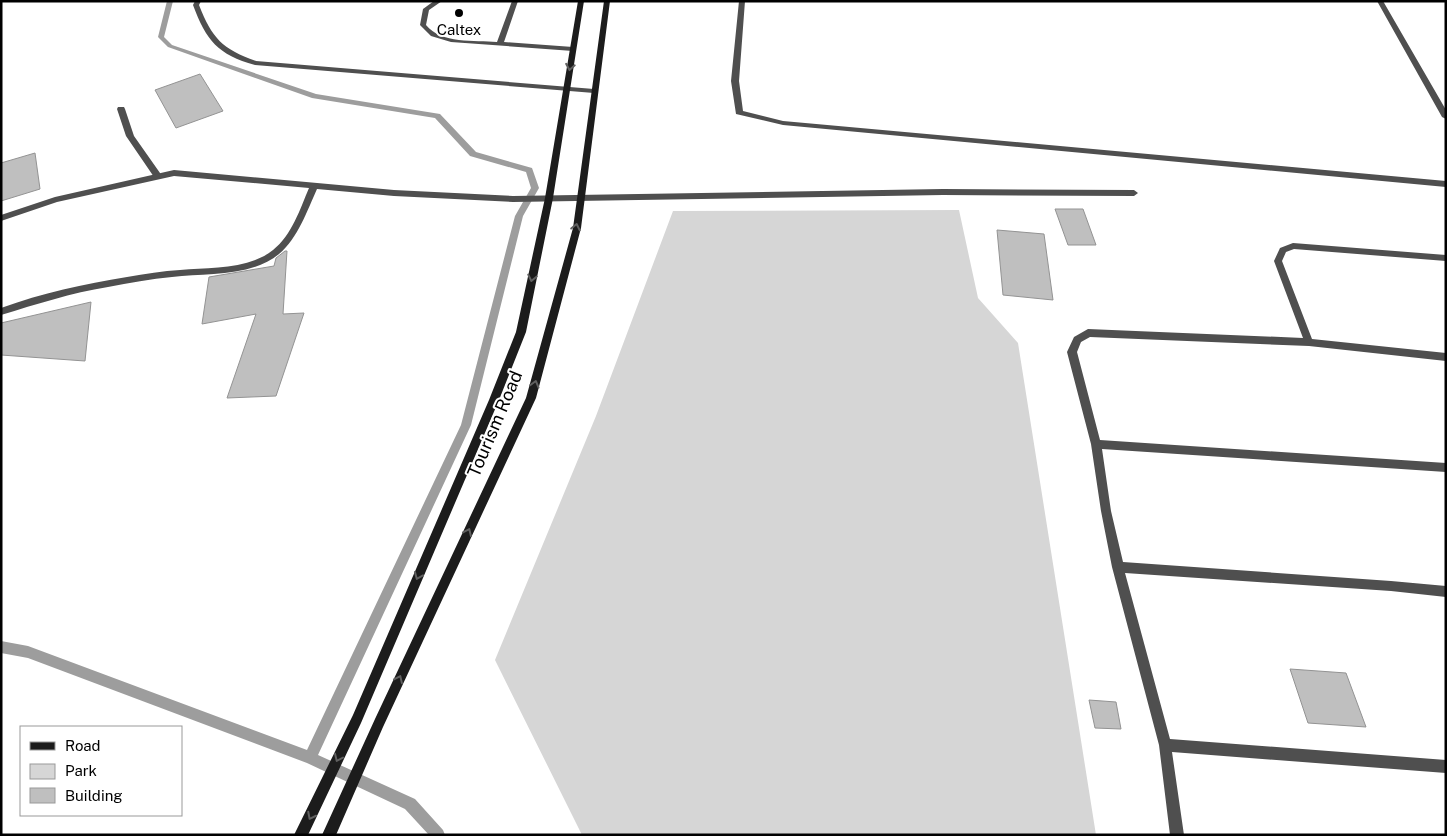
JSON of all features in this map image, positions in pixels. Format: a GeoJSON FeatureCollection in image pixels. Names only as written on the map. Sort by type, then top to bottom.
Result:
{"type":"FeatureCollection","features":[{"type":"Feature","properties":{"kind":"main road","name":"Tourism Road"},"geometry":{"type":"LineString","coordinates":[[301,835],[356,719],[494,400],[520,332],[581,1]]}},
{"type":"Feature","properties":{"kind":"main road","name":"Tourism Road"},"geometry":{"type":"LineString","coordinates":[[330,835],[378,723],[531,398],[577,228],[607,1]]}},
{"type":"Feature","properties":{"kind":"street"},"geometry":{"type":"LineString","coordinates":[[198,1],[196,5],[203,26],[214,43],[231,55],[256,63],[594,91]]}},
{"type":"Feature","properties":{"kind":"street"},"geometry":{"type":"LineString","coordinates":[[439,1],[426,9],[423,17],[423,25],[431,34],[456,41],[573,49]]}},
{"type":"Feature","properties":{"kind":"street"},"geometry":{"type":"LineString","coordinates":[[500,44],[515,1]]}},
{"type":"Feature","properties":{"kind":"street"},"geometry":{"type":"LineString","coordinates":[[742,1],[735,81],[739,112],[783,123],[1446,184]]}},
{"type":"Feature","properties":{"kind":"street"},"geometry":{"type":"LineString","coordinates":[[1380,1],[1446,117]]}},
{"type":"Feature","properties":{"kind":"street"},"geometry":{"type":"LineString","coordinates":[[121,109],[130,136],[157,175]]}},
{"type":"Feature","properties":{"kind":"street"},"geometry":{"type":"LineString","coordinates":[[1,218],[55,200],[174,172],[394,193],[514,199],[943,192],[1134,193]]}},
{"type":"Feature","properties":{"kind":"street"},"geometry":{"type":"LineString","coordinates":[[1,312],[107,284],[169,274],[239,268],[265,259],[276,252],[285,242],[298,222],[314,186]]}},
{"type":"Feature","properties":{"kind":"street"},"geometry":{"type":"LineString","coordinates":[[1309,342],[1278,261],[1283,250],[1293,246],[1446,258]]}},
{"type":"Feature","properties":{"kind":"street"},"geometry":{"type":"LineString","coordinates":[[1177,835],[1165,744],[1118,567],[1106,511],[1096,444],[1072,352],[1077,340],[1088,333],[1309,342],[1446,357]]}},
{"type":"Feature","properties":{"kind":"street"},"geometry":{"type":"LineString","coordinates":[[1096,444],[1446,468]]}},
{"type":"Feature","properties":{"kind":"street"},"geometry":{"type":"LineString","coordinates":[[1118,567],[1391,586],[1446,592]]}},
{"type":"Feature","properties":{"kind":"street"},"geometry":{"type":"LineString","coordinates":[[1165,744],[1446,767]]}},
{"type":"Feature","properties":{"kind":"green space"},"geometry":{"type":"Polygon","coordinates":[[[959,210],[978,298],[1018,343],[1096,835],[582,835],[495,660],[596,416],[673,211],[959,210]]]}},
{"type":"Feature","properties":{"kind":"building"},"geometry":{"type":"Polygon","coordinates":[[[200,74],[223,111],[176,128],[155,90],[200,74]]]}},
{"type":"Feature","properties":{"kind":"building"},"geometry":{"type":"Polygon","coordinates":[[[35,153],[40,189],[1,201],[1,163],[35,153]]]}},
{"type":"Feature","properties":{"kind":"building"},"geometry":{"type":"Polygon","coordinates":[[[1055,209],[1083,209],[1096,245],[1068,245],[1055,209]]]}},
{"type":"Feature","properties":{"kind":"building"},"geometry":{"type":"Polygon","coordinates":[[[997,230],[1044,234],[1053,300],[1003,295],[997,230]]]}},
{"type":"Feature","properties":{"kind":"building"},"geometry":{"type":"Polygon","coordinates":[[[287,251],[283,314],[304,313],[276,396],[227,398],[256,314],[202,324],[209,277],[274,266],[276,258],[287,251]]]}},
{"type":"Feature","properties":{"kind":"building"},"geometry":{"type":"Polygon","coordinates":[[[91,302],[85,361],[1,355],[1,323],[91,302]]]}},
{"type":"Feature","properties":{"kind":"building"},"geometry":{"type":"Polygon","coordinates":[[[1290,669],[1346,673],[1366,727],[1308,723],[1290,669]]]}},
{"type":"Feature","properties":{"kind":"building"},"geometry":{"type":"Polygon","coordinates":[[[1089,700],[1116,702],[1121,729],[1095,728],[1089,700]]]}},
{"type":"Feature","properties":{"kind":"waterway"},"geometry":{"type":"LineString","coordinates":[[170,1],[161,37],[170,46],[315,96],[437,116],[473,154],[529,170],[535,188],[519,216],[466,425],[310,758]]}},
{"type":"Feature","properties":{"kind":"waterway"},"geometry":{"type":"LineString","coordinates":[[1,647],[28,652],[310,758]]}},
{"type":"Feature","properties":{"kind":"waterway"},"geometry":{"type":"LineString","coordinates":[[310,758],[410,804],[438,835]]}},
{"type":"Feature","properties":{"kind":"place","name":"Caltex"},"geometry":{"type":"Point","coordinates":[459,13]}}]}
